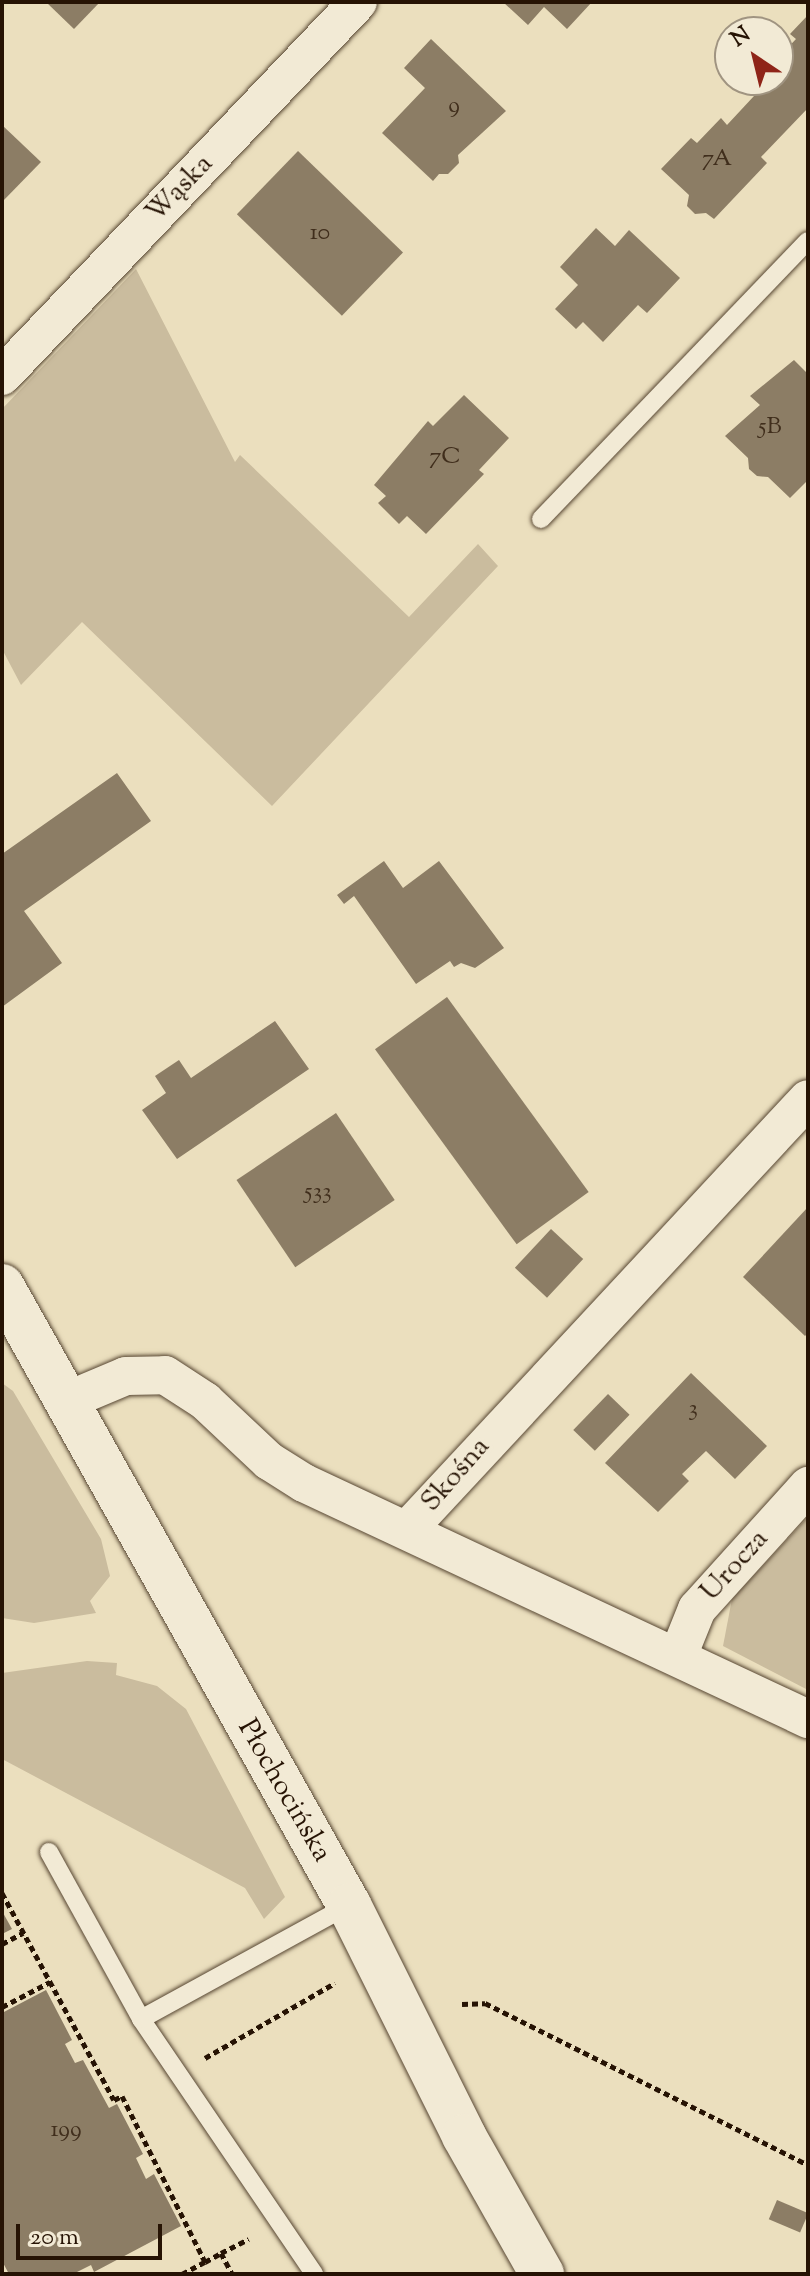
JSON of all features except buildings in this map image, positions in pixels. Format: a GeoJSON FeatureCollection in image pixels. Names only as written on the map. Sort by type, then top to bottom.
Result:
{"type":"FeatureCollection","features":[{"type":"Feature","properties":{"kind":"main road","name":"Płochocińska"},"geometry":{"type":"LineString","coordinates":[[9,1300],[349,1905],[464,2136],[542,2274]]}},
{"type":"Feature","properties":{"kind":"street","name":"Wąska"},"geometry":{"type":"LineString","coordinates":[[2,376],[358,2]]}},
{"type":"Feature","properties":{"kind":"street","name":"Skośna"},"geometry":{"type":"LineString","coordinates":[[808,1099],[408,1529],[808,1719]]}},
{"type":"Feature","properties":{"kind":"street"},"geometry":{"type":"LineString","coordinates":[[64,1402],[126,1376],[165,1375],[205,1401],[280,1469],[408,1529]]}},
{"type":"Feature","properties":{"kind":"street","name":"Urocza"},"geometry":{"type":"LineString","coordinates":[[678,1656],[697,1609],[808,1486]]}},
{"type":"Feature","properties":{"kind":"lane"},"geometry":{"type":"LineString","coordinates":[[541,519],[808,241]]}},
{"type":"Feature","properties":{"kind":"lane"},"geometry":{"type":"LineString","coordinates":[[49,1852],[141,2019],[314,2274]]}},
{"type":"Feature","properties":{"kind":"lane"},"geometry":{"type":"LineString","coordinates":[[141,2019],[349,1905]]}},
{"type":"Feature","properties":{"kind":"path"},"geometry":{"type":"LineString","coordinates":[[2,1893],[114,2100],[122,2096],[205,2262]]}},
{"type":"Feature","properties":{"kind":"path"},"geometry":{"type":"LineString","coordinates":[[2,1944],[23,1933]]}},
{"type":"Feature","properties":{"kind":"path"},"geometry":{"type":"LineString","coordinates":[[179,2075],[343,1979]]}},
{"type":"Feature","properties":{"kind":"path"},"geometry":{"type":"LineString","coordinates":[[2,2007],[50,1982]]}},
{"type":"Feature","properties":{"kind":"path"},"geometry":{"type":"LineString","coordinates":[[462,2004],[485,2003],[808,2165]]}},
{"type":"Feature","properties":{"kind":"path"},"geometry":{"type":"LineString","coordinates":[[182,2274],[221,2253],[232,2274]]}},
{"type":"Feature","properties":{"kind":"shaded area"},"geometry":{"type":"Polygon","coordinates":[[[136,269],[235,462],[240,455],[409,617],[478,544],[498,566],[272,806],[82,622],[21,685],[2,649],[2,409],[136,269]]]}},
{"type":"Feature","properties":{"kind":"shaded area"},"geometry":{"type":"Polygon","coordinates":[[[2,1383],[13,1391],[101,1539],[110,1576],[90,1601],[96,1613],[34,1623],[2,1618],[2,1383]]]}},
{"type":"Feature","properties":{"kind":"shaded area"},"geometry":{"type":"Polygon","coordinates":[[[808,1517],[808,1690],[723,1646],[732,1599],[808,1517]]]}},
{"type":"Feature","properties":{"kind":"shaded area"},"geometry":{"type":"Polygon","coordinates":[[[87,1661],[117,1663],[116,1675],[157,1686],[186,1709],[285,1897],[264,1919],[245,1888],[2,1759],[2,1673],[87,1661]]]}}]}
